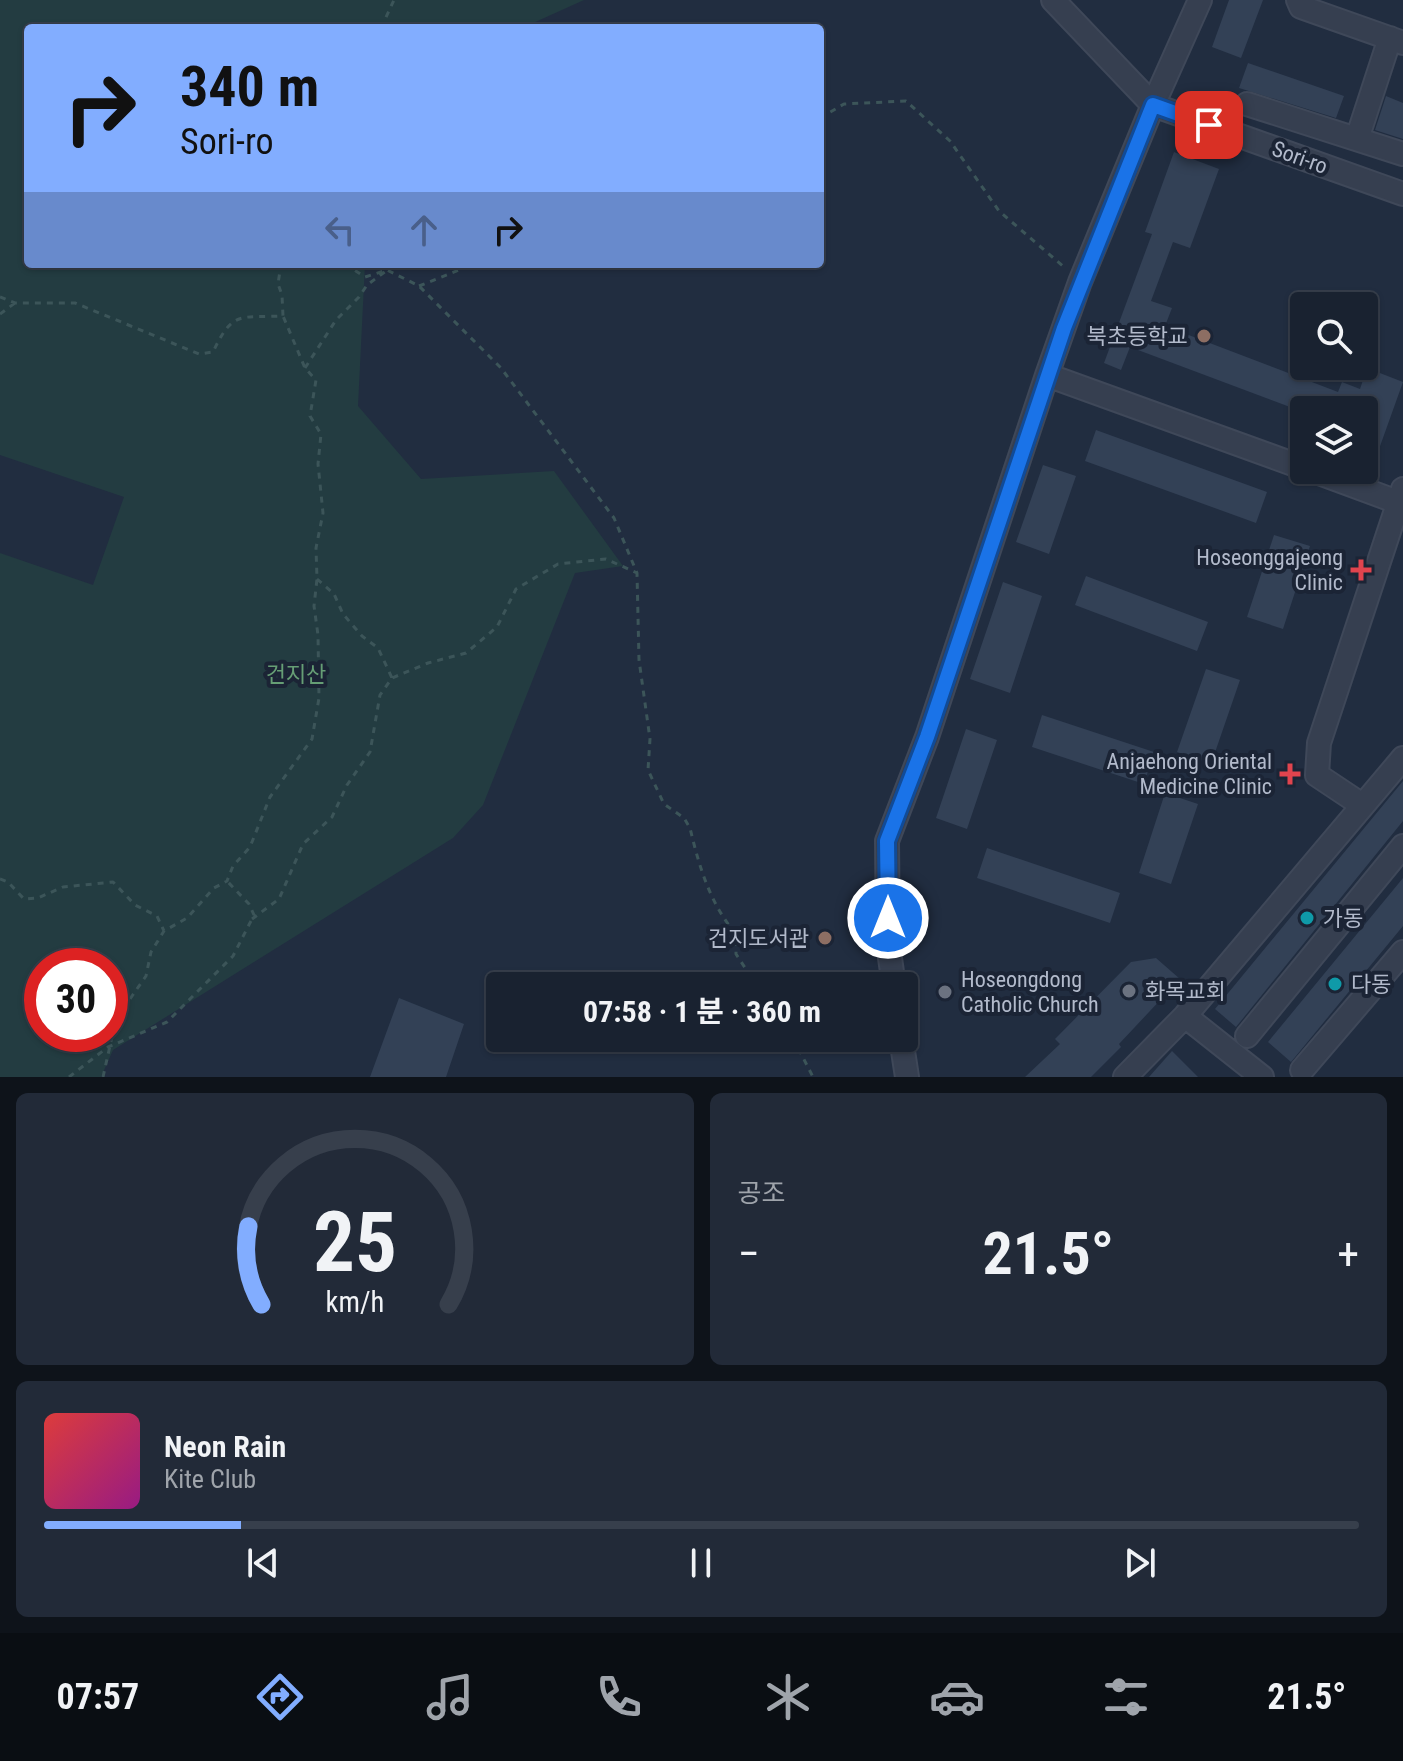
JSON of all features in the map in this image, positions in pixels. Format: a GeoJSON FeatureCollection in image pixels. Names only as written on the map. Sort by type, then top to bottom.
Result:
{"type":"FeatureCollection","features":[{"type":"Feature","properties":{"kind":"street","name":"Sori-ro"},"geometry":{"type":"LineString","coordinates":[[1053,0],[1153,105],[1403,194]]}},
{"type":"Feature","properties":{"kind":"street"},"geometry":{"type":"LineString","coordinates":[[892,972],[888,944],[887,841],[927,737],[1080,282],[1200,0]]}},
{"type":"Feature","properties":{"kind":"street"},"geometry":{"type":"LineString","coordinates":[[1298,0],[1301,7],[1397,41],[1357,139]]}},
{"type":"Feature","properties":{"kind":"street"},"geometry":{"type":"LineString","coordinates":[[1247,104],[1403,154]]}},
{"type":"Feature","properties":{"kind":"street"},"geometry":{"type":"LineString","coordinates":[[1047,375],[1290,463]]}},
{"type":"Feature","properties":{"kind":"street"},"geometry":{"type":"LineString","coordinates":[[1356,484],[1401,498],[1319,743],[1317,775],[1362,805]]}},
{"type":"Feature","properties":{"kind":"street"},"geometry":{"type":"LineString","coordinates":[[1125,1077],[1185,1016],[1403,758]]}},
{"type":"Feature","properties":{"kind":"street"},"geometry":{"type":"LineString","coordinates":[[1247,1036],[1403,846]]}},
{"type":"Feature","properties":{"kind":"street"},"geometry":{"type":"LineString","coordinates":[[1302,1070],[1403,952]]}},
{"type":"Feature","properties":{"kind":"street"},"geometry":{"type":"LineString","coordinates":[[1185,1016],[1262,1077]]}},
{"type":"Feature","properties":{"kind":"street"},"geometry":{"type":"LineString","coordinates":[[903,1052],[907,1077]]}},
{"type":"Feature","properties":{"kind":"path"},"geometry":{"type":"LineString","coordinates":[[383,24],[394,0]]}},
{"type":"Feature","properties":{"kind":"path"},"geometry":{"type":"LineString","coordinates":[[824,116],[844,104],[906,101],[950,141],[999,211],[1080,282]]}},
{"type":"Feature","properties":{"kind":"path"},"geometry":{"type":"LineString","coordinates":[[128,1002],[146,976],[151,952],[164,931],[187,918],[214,888],[227,881],[233,866],[250,847],[270,797],[312,739],[319,698],[318,635],[314,606],[316,548],[323,513],[318,464],[321,434],[310,416],[316,380],[305,368],[283,316],[278,284],[280,268]]}},
{"type":"Feature","properties":{"kind":"path"},"geometry":{"type":"LineString","coordinates":[[351,268],[365,277],[387,270],[419,286],[501,368],[614,518],[637,573],[639,660],[650,739],[648,770],[664,804],[684,818],[690,828],[712,899],[736,934],[736,954],[748,972]]}},
{"type":"Feature","properties":{"kind":"path"},"geometry":{"type":"LineString","coordinates":[[419,286],[464,268]]}},
{"type":"Feature","properties":{"kind":"path"},"geometry":{"type":"LineString","coordinates":[[305,368],[336,320],[367,285],[387,270]]}},
{"type":"Feature","properties":{"kind":"path"},"geometry":{"type":"LineString","coordinates":[[0,297],[15,303],[75,303],[199,354],[213,352],[224,328],[238,318],[283,316]]}},
{"type":"Feature","properties":{"kind":"path"},"geometry":{"type":"LineString","coordinates":[[0,314],[15,303]]}},
{"type":"Feature","properties":{"kind":"path"},"geometry":{"type":"LineString","coordinates":[[252,919],[279,899],[303,844],[332,817],[347,785],[370,752],[380,695],[392,678],[428,663],[466,653],[497,627],[516,589],[558,564],[606,559],[637,573]]}},
{"type":"Feature","properties":{"kind":"path"},"geometry":{"type":"LineString","coordinates":[[317,579],[334,594],[343,614],[362,636],[378,648],[392,678]]}},
{"type":"Feature","properties":{"kind":"path"},"geometry":{"type":"LineString","coordinates":[[0,879],[8,882],[24,899],[38,898],[63,887],[113,882],[135,905],[157,916],[164,931]]}},
{"type":"Feature","properties":{"kind":"path"},"geometry":{"type":"LineString","coordinates":[[128,1039],[167,1022],[233,956],[254,915],[249,904],[227,881]]}},
{"type":"Feature","properties":{"kind":"path"},"geometry":{"type":"LineString","coordinates":[[69,1077],[102,1052]]}},
{"type":"Feature","properties":{"kind":"path"},"geometry":{"type":"LineString","coordinates":[[103,1077],[107,1052]]}},
{"type":"Feature","properties":{"kind":"path"},"geometry":{"type":"LineString","coordinates":[[800,1052],[813,1077]]}},
{"type":"Feature","properties":{"kind":"green space","name":"건지산"},"geometry":{"type":"Polygon","coordinates":[[[0,0],[584,0],[531,24],[24,24],[24,268],[365,268],[358,406],[421,479],[554,471],[623,566],[575,573],[483,805],[453,838],[128,1041],[128,948],[24,948],[24,1052],[112,1052],[101,1077],[0,1077],[0,553],[93,585],[124,497],[0,455],[0,0]]]}},
{"type":"Feature","properties":{"kind":"building"},"geometry":{"type":"Polygon","coordinates":[[[1229,0],[1263,0],[1241,58],[1212,47],[1229,0]]]}},
{"type":"Feature","properties":{"kind":"building"},"geometry":{"type":"Polygon","coordinates":[[[1248,63],[1344,96],[1336,118],[1239,88],[1248,63]]]}},
{"type":"Feature","properties":{"kind":"building"},"geometry":{"type":"Polygon","coordinates":[[[1386,96],[1403,103],[1403,139],[1375,130],[1386,96]]]}},
{"type":"Feature","properties":{"kind":"building"},"geometry":{"type":"Polygon","coordinates":[[[1174,152],[1219,169],[1190,248],[1173,242],[1151,301],[1172,308],[1165,326],[1290,374],[1290,380],[1307,380],[1338,392],[1342,382],[1360,389],[1363,380],[1378,380],[1378,372],[1403,382],[1378,452],[1378,396],[1290,396],[1290,407],[1130,347],[1121,370],[1104,363],[1152,234],[1145,232],[1174,152]]]}},
{"type":"Feature","properties":{"kind":"building"},"geometry":{"type":"Polygon","coordinates":[[[1096,430],[1267,492],[1256,523],[1085,461],[1096,430]]]}},
{"type":"Feature","properties":{"kind":"building"},"geometry":{"type":"Polygon","coordinates":[[[1043,465],[1076,476],[1049,554],[1016,542],[1043,465]]]}},
{"type":"Feature","properties":{"kind":"building"},"geometry":{"type":"Polygon","coordinates":[[[1274,535],[1310,546],[1283,629],[1247,617],[1274,535]]]}},
{"type":"Feature","properties":{"kind":"building"},"geometry":{"type":"Polygon","coordinates":[[[1086,576],[1208,622],[1197,651],[1075,605],[1086,576]]]}},
{"type":"Feature","properties":{"kind":"building"},"geometry":{"type":"Polygon","coordinates":[[[1003,582],[1042,596],[1010,693],[970,679],[1003,582]]]}},
{"type":"Feature","properties":{"kind":"building"},"geometry":{"type":"Polygon","coordinates":[[[1206,669],[1240,680],[1211,764],[1177,752],[1206,669]]]}},
{"type":"Feature","properties":{"kind":"building"},"geometry":{"type":"Polygon","coordinates":[[[1042,715],[1154,752],[1144,784],[1032,747],[1042,715]]]}},
{"type":"Feature","properties":{"kind":"building"},"geometry":{"type":"Polygon","coordinates":[[[966,729],[997,740],[967,829],[936,818],[966,729]]]}},
{"type":"Feature","properties":{"kind":"building","name":"가동"},"geometry":{"type":"Polygon","coordinates":[[[1403,781],[1403,821],[1236,1027],[1215,1009],[1403,781]]]}},
{"type":"Feature","properties":{"kind":"building"},"geometry":{"type":"Polygon","coordinates":[[[1165,793],[1198,804],[1171,884],[1139,873],[1165,793]]]}},
{"type":"Feature","properties":{"kind":"building"},"geometry":{"type":"Polygon","coordinates":[[[987,848],[1120,893],[1110,923],[977,878],[987,848]]]}},
{"type":"Feature","properties":{"kind":"building","name":"다동"},"geometry":{"type":"Polygon","coordinates":[[[1403,878],[1403,926],[1291,1062],[1268,1042],[1403,878]]]}},
{"type":"Feature","properties":{"kind":"building"},"geometry":{"type":"Polygon","coordinates":[[[1156,958],[1180,979],[1091,1077],[1025,1077],[1060,1044],[1055,1039],[1131,962],[1156,958]]]}},
{"type":"Feature","properties":{"kind":"building"},"geometry":{"type":"Polygon","coordinates":[[[399,998],[464,1024],[446,1077],[370,1077],[399,998]]]}},
{"type":"Feature","properties":{"kind":"building"},"geometry":{"type":"Polygon","coordinates":[[[1172,1051],[1198,1077],[1149,1077],[1172,1051]]]}},
{"type":"Feature","properties":{"kind":"place","name":"북초등학교"},"geometry":{"type":"Point","coordinates":[1204,336]}},
{"type":"Feature","properties":{"kind":"place","name":"Hoseonggajeong Clinic"},"geometry":{"type":"Point","coordinates":[1361,570]}},
{"type":"Feature","properties":{"kind":"place","name":"Anjaehong Oriental Medicine Clinic"},"geometry":{"type":"Point","coordinates":[1290,774]}},
{"type":"Feature","properties":{"kind":"place","name":"가동"},"geometry":{"type":"Point","coordinates":[1307,918]}},
{"type":"Feature","properties":{"kind":"place","name":"건지도서관"},"geometry":{"type":"Point","coordinates":[825,938]}},
{"type":"Feature","properties":{"kind":"place","name":"다동"},"geometry":{"type":"Point","coordinates":[1335,984]}},
{"type":"Feature","properties":{"kind":"place","name":"화목교회"},"geometry":{"type":"Point","coordinates":[1129,991]}},
{"type":"Feature","properties":{"kind":"place","name":"Hoseongdong Catholic Church"},"geometry":{"type":"Point","coordinates":[945,992]}},
{"type":"Feature","properties":{"kind":"route"},"geometry":{"type":"LineString","coordinates":[[888,918],[887,841],[927,737],[1080,282],[1153,105],[1209,125]]}}]}
